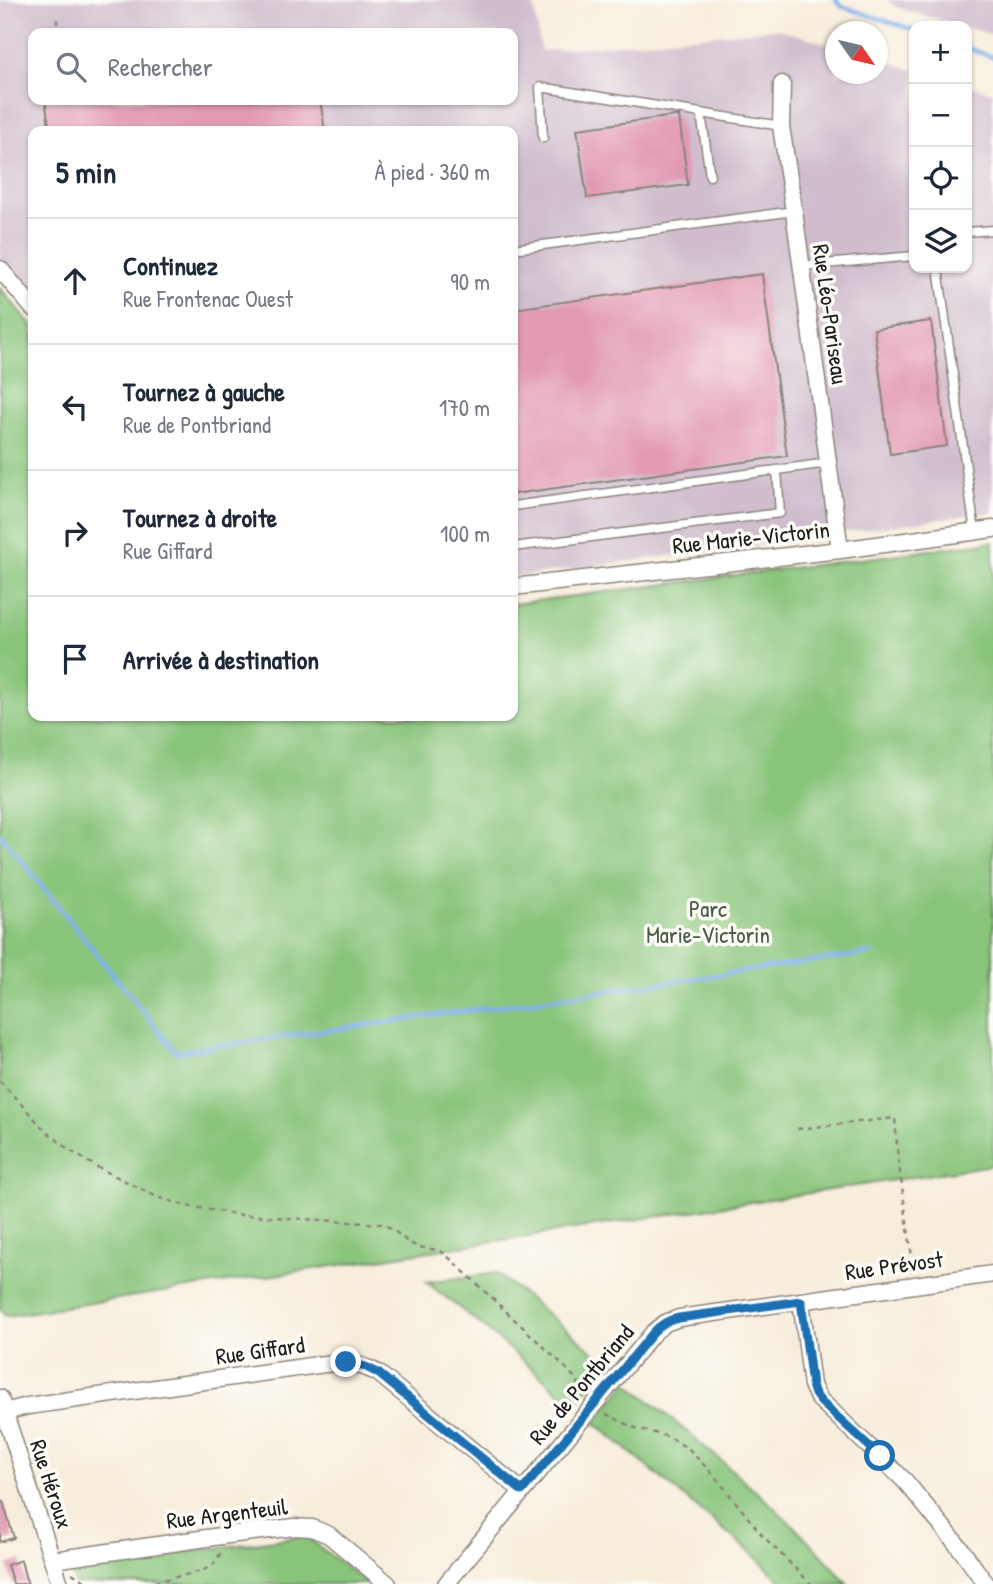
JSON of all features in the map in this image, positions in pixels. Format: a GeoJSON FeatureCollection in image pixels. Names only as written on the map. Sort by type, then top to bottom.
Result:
{"type":"FeatureCollection","features":[{"type":"Feature","properties":{"kind":"street","name":"Rue Léo-Pariseau"},"geometry":{"type":"LineString","coordinates":[[782,84],[780,126],[802,266],[840,550]]}},
{"type":"Feature","properties":{"kind":"street"},"geometry":{"type":"LineString","coordinates":[[0,269],[28,301]]}},
{"type":"Feature","properties":{"kind":"street","name":"Rue Marie-Victorin"},"geometry":{"type":"LineString","coordinates":[[518,586],[840,550],[993,529]]}},
{"type":"Feature","properties":{"kind":"street","name":"Rue Prévost"},"geometry":{"type":"LineString","coordinates":[[801,1301],[993,1274]]}},
{"type":"Feature","properties":{"kind":"street"},"geometry":{"type":"LineString","coordinates":[[801,1301],[812,1385],[818,1398],[905,1481],[988,1580]]}},
{"type":"Feature","properties":{"kind":"street","name":"Rue de Pontbriand"},"geometry":{"type":"LineString","coordinates":[[446,1584],[653,1333],[669,1321],[801,1301]]}},
{"type":"Feature","properties":{"kind":"street","name":"Rue Giffard"},"geometry":{"type":"LineString","coordinates":[[2,1405],[28,1406],[332,1363],[353,1363],[378,1373],[522,1491]]}},
{"type":"Feature","properties":{"kind":"street","name":"Rue Héroux"},"geometry":{"type":"LineString","coordinates":[[2,1405],[60,1584]]}},
{"type":"Feature","properties":{"kind":"street","name":"Rue Argenteuil"},"geometry":{"type":"LineString","coordinates":[[53,1560],[300,1527],[318,1530],[335,1540],[388,1584]]}},
{"type":"Feature","properties":{"kind":"lane"},"geometry":{"type":"LineString","coordinates":[[543,138],[540,87],[780,126]]}},
{"type":"Feature","properties":{"kind":"lane"},"geometry":{"type":"LineString","coordinates":[[701,113],[710,176]]}},
{"type":"Feature","properties":{"kind":"lane"},"geometry":{"type":"LineString","coordinates":[[518,248],[794,211]]}},
{"type":"Feature","properties":{"kind":"lane"},"geometry":{"type":"LineString","coordinates":[[972,232],[993,230]]}},
{"type":"Feature","properties":{"kind":"lane"},"geometry":{"type":"LineString","coordinates":[[802,266],[909,256]]}},
{"type":"Feature","properties":{"kind":"lane"},"geometry":{"type":"LineString","coordinates":[[939,273],[975,532]]}},
{"type":"Feature","properties":{"kind":"lane"},"geometry":{"type":"LineString","coordinates":[[518,505],[828,463]]}},
{"type":"Feature","properties":{"kind":"lane"},"geometry":{"type":"LineString","coordinates":[[518,546],[780,513],[777,470]]}},
{"type":"Feature","properties":{"kind":"path"},"geometry":{"type":"LineString","coordinates":[[57,19],[57,28]]}},
{"type":"Feature","properties":{"kind":"path"},"geometry":{"type":"LineString","coordinates":[[0,1081],[44,1129],[68,1149],[95,1166],[158,1197],[187,1206],[242,1215],[381,1224],[414,1245],[441,1251],[564,1366],[584,1394],[604,1414],[632,1427],[669,1437],[689,1449],[763,1536],[811,1584]]}},
{"type":"Feature","properties":{"kind":"path"},"geometry":{"type":"LineString","coordinates":[[797,1129],[895,1118],[915,1285]]}},
{"type":"Feature","properties":{"kind":"path"},"geometry":{"type":"LineString","coordinates":[[145,1584],[202,1571],[214,1564],[228,1535]]}},
{"type":"Feature","properties":{"kind":"shaded area"},"geometry":{"type":"Polygon","coordinates":[[[0,0],[533,0],[541,51],[778,29],[825,43],[825,84],[888,84],[888,62],[909,68],[909,273],[972,273],[972,87],[993,93],[993,512],[518,576],[518,126],[28,126],[28,293],[0,262],[0,0]]]}},
{"type":"Feature","properties":{"kind":"shaded area"},"geometry":{"type":"Polygon","coordinates":[[[888,0],[993,0],[993,35],[972,29],[972,21],[944,21],[895,7],[888,0]]]}},
{"type":"Feature","properties":{"kind":"green space","name":"Parc Marie-Victorin"},"geometry":{"type":"Polygon","coordinates":[[[0,288],[28,321],[28,721],[518,721],[518,603],[993,542],[993,1165],[6,1316],[0,1309],[0,288]]]}},
{"type":"Feature","properties":{"kind":"green space"},"geometry":{"type":"Polygon","coordinates":[[[497,1273],[609,1366],[573,1404],[484,1327],[426,1282],[497,1273]]]}},
{"type":"Feature","properties":{"kind":"green space"},"geometry":{"type":"Polygon","coordinates":[[[627,1382],[770,1504],[848,1584],[784,1584],[747,1549],[595,1423],[627,1382]]]}},
{"type":"Feature","properties":{"kind":"green space"},"geometry":{"type":"Polygon","coordinates":[[[305,1536],[368,1584],[75,1584],[70,1568],[305,1536]]]}},
{"type":"Feature","properties":{"kind":"building"},"geometry":{"type":"Polygon","coordinates":[[[46,105],[321,105],[324,126],[49,126],[46,105]]]}},
{"type":"Feature","properties":{"kind":"building"},"geometry":{"type":"Polygon","coordinates":[[[679,116],[688,185],[587,198],[577,129],[679,116]]]}},
{"type":"Feature","properties":{"kind":"building"},"geometry":{"type":"Polygon","coordinates":[[[762,274],[787,456],[518,493],[518,308],[762,274]]]}},
{"type":"Feature","properties":{"kind":"building"},"geometry":{"type":"Polygon","coordinates":[[[931,321],[947,446],[890,454],[874,329],[931,321]]]}},
{"type":"Feature","properties":{"kind":"building"},"geometry":{"type":"Polygon","coordinates":[[[0,1502],[3,1502],[14,1538],[0,1542],[0,1502]]]}},
{"type":"Feature","properties":{"kind":"building"},"geometry":{"type":"Polygon","coordinates":[[[21,1560],[28,1584],[13,1584],[7,1565],[21,1560]]]}},
{"type":"Feature","properties":{"kind":"waterway"},"geometry":{"type":"LineString","coordinates":[[836,0],[841,6],[909,28]]}},
{"type":"Feature","properties":{"kind":"waterway"},"geometry":{"type":"LineString","coordinates":[[972,50],[993,57]]}},
{"type":"Feature","properties":{"kind":"waterway"},"geometry":{"type":"LineString","coordinates":[[0,834],[176,1052],[872,953]]}},
{"type":"Feature","properties":{"kind":"route"},"geometry":{"type":"LineString","coordinates":[[346,1362],[378,1373],[522,1491],[660,1326],[679,1318],[801,1301],[815,1394],[880,1456]]}}]}
